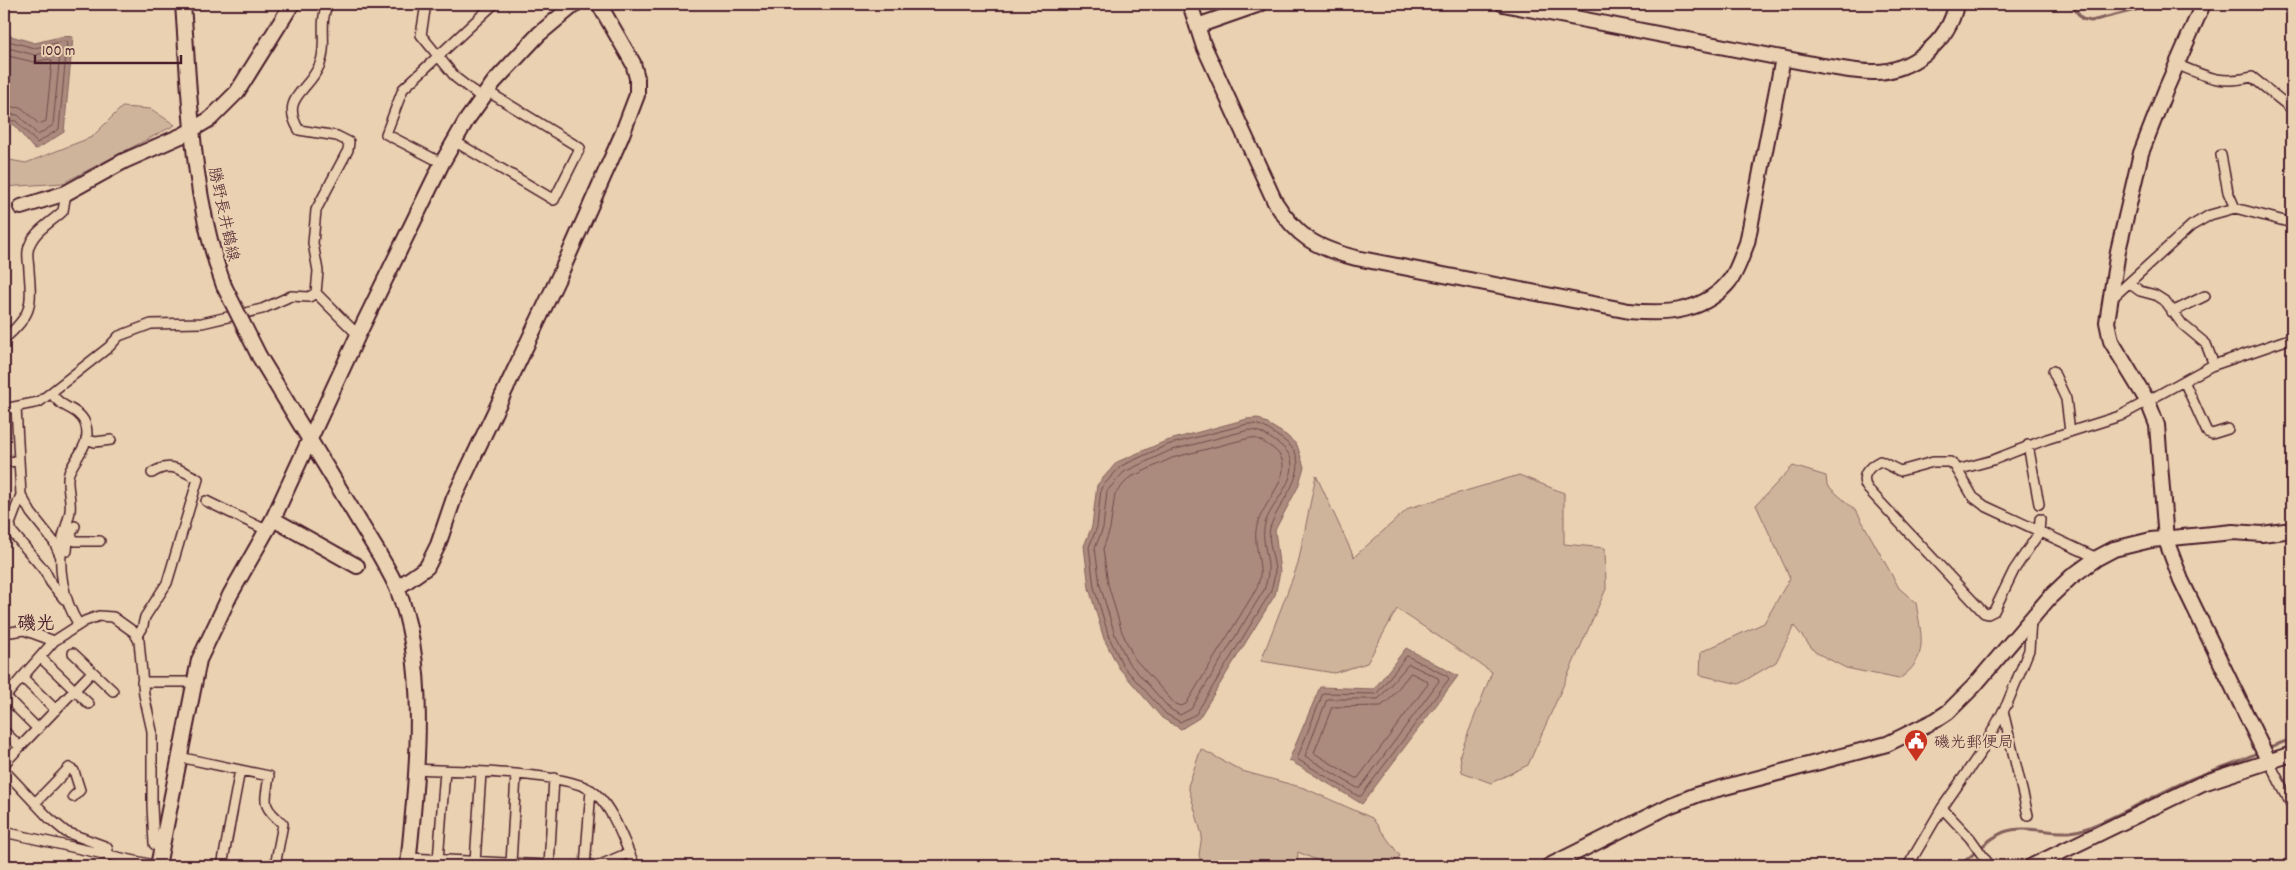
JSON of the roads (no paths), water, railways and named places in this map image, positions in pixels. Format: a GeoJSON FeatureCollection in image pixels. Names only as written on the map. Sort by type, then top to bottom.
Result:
{"type":"FeatureCollection","features":[{"type":"Feature","properties":{"kind":"street","name":"勝野長井鶴線"},"geometry":{"type":"LineString","coordinates":[[183,4],[192,130],[202,206],[211,249],[224,286],[258,356],[379,554],[396,588],[409,629],[415,662],[416,769],[409,862]]}},
{"type":"Feature","properties":{"kind":"street"},"geometry":{"type":"LineString","coordinates":[[21,207],[66,193],[102,172],[192,130],[210,119],[237,92],[292,4]]}},
{"type":"Feature","properties":{"kind":"street"},"geometry":{"type":"LineString","coordinates":[[328,4],[323,13],[324,53],[316,73],[293,102],[292,118],[299,130],[337,136],[349,142],[348,150],[316,210],[313,244],[318,270],[316,293],[358,336]]}},
{"type":"Feature","properties":{"kind":"street"},"geometry":{"type":"LineString","coordinates":[[428,4],[425,10],[421,35],[456,78],[580,148],[554,200],[454,141]]}},
{"type":"Feature","properties":{"kind":"street"},"geometry":{"type":"LineString","coordinates":[[442,163],[386,134],[403,89],[494,4]]}},
{"type":"Feature","properties":{"kind":"street"},"geometry":{"type":"LineString","coordinates":[[4,832],[158,866],[194,682],[203,652],[230,595],[270,525],[358,336],[454,141],[485,94],[539,34],[575,4]]}},
{"type":"Feature","properties":{"kind":"street"},"geometry":{"type":"LineString","coordinates":[[396,588],[427,567],[438,545],[454,498],[562,270],[621,137],[637,95],[638,78],[634,63],[599,4]]}},
{"type":"Feature","properties":{"kind":"street"},"geometry":{"type":"LineString","coordinates":[[1190,4],[1203,44],[1275,202],[1299,234],[1314,244],[1356,258],[1630,311],[1656,314],[1695,307],[1717,292],[1731,279],[1738,266],[1748,235],[1783,58]]}},
{"type":"Feature","properties":{"kind":"street"},"geometry":{"type":"LineString","coordinates":[[1197,26],[1260,4]]}},
{"type":"Feature","properties":{"kind":"street"},"geometry":{"type":"LineString","coordinates":[[1503,4],[1783,58],[1874,72],[1909,63],[1941,39],[1950,24],[1956,4]]}},
{"type":"Feature","properties":{"kind":"street"},"geometry":{"type":"LineString","coordinates":[[2203,4],[2176,64],[2135,173],[2118,251],[2107,322],[2111,341],[2148,402],[2159,435],[2166,540],[2192,604],[2265,755],[2292,806]]}},
{"type":"Feature","properties":{"kind":"street"},"geometry":{"type":"LineString","coordinates":[[2176,64],[2212,80],[2235,81],[2252,77],[2292,109]]}},
{"type":"Feature","properties":{"kind":"street"},"geometry":{"type":"LineString","coordinates":[[2221,155],[2228,192],[2234,208]]}},
{"type":"Feature","properties":{"kind":"street"},"geometry":{"type":"LineString","coordinates":[[4,339],[16,328],[30,309],[32,299],[28,251],[39,231],[63,211],[66,193]]}},
{"type":"Feature","properties":{"kind":"street"},"geometry":{"type":"LineString","coordinates":[[2110,300],[2191,226],[2210,215],[2234,208],[2292,223]]}},
{"type":"Feature","properties":{"kind":"street"},"geometry":{"type":"LineString","coordinates":[[2129,283],[2140,291],[2162,299],[2182,324],[2206,344],[2214,366]]}},
{"type":"Feature","properties":{"kind":"street"},"geometry":{"type":"LineString","coordinates":[[4,409],[39,402],[52,394],[119,336],[135,329],[151,324],[202,323],[262,309],[291,296],[302,298],[316,293]]}},
{"type":"Feature","properties":{"kind":"street"},"geometry":{"type":"LineString","coordinates":[[2172,312],[2206,296]]}},
{"type":"Feature","properties":{"kind":"street"},"geometry":{"type":"LineString","coordinates":[[1957,470],[1993,460],[2028,445],[2120,416],[2214,366],[2292,338]]}},
{"type":"Feature","properties":{"kind":"street"},"geometry":{"type":"LineString","coordinates":[[2053,371],[2066,399],[2070,432]]}},
{"type":"Feature","properties":{"kind":"street"},"geometry":{"type":"LineString","coordinates":[[2184,381],[2207,432],[2212,434],[2228,429]]}},
{"type":"Feature","properties":{"kind":"street"},"geometry":{"type":"LineString","coordinates":[[52,394],[57,402],[79,414],[86,423],[86,439],[80,457],[70,472],[68,480],[70,511],[62,538],[64,592],[67,603]]}},
{"type":"Feature","properties":{"kind":"street"},"geometry":{"type":"LineString","coordinates":[[16,407],[22,495],[31,513],[54,542],[62,560]]}},
{"type":"Feature","properties":{"kind":"street"},"geometry":{"type":"LineString","coordinates":[[86,439],[95,442],[111,440]]}},
{"type":"Feature","properties":{"kind":"street"},"geometry":{"type":"LineString","coordinates":[[2028,445],[2039,504]]}},
{"type":"Feature","properties":{"kind":"street"},"geometry":{"type":"LineString","coordinates":[[4,462],[19,461]]}},
{"type":"Feature","properties":{"kind":"street"},"geometry":{"type":"LineString","coordinates":[[2040,519],[2039,533],[2014,570],[1994,610],[1988,614],[1981,611],[1868,489],[1863,480],[1864,474],[1880,461],[1900,471],[1946,461],[1950,462],[1957,470],[1972,497],[1985,506],[2039,533],[2097,558]]}},
{"type":"Feature","properties":{"kind":"street"},"geometry":{"type":"LineString","coordinates":[[136,636],[142,629],[145,617],[168,583],[198,479],[174,467],[161,466],[152,473]]}},
{"type":"Feature","properties":{"kind":"street"},"geometry":{"type":"LineString","coordinates":[[22,495],[10,524],[12,532],[45,571],[67,603],[79,625]]}},
{"type":"Feature","properties":{"kind":"street"},"geometry":{"type":"LineString","coordinates":[[206,501],[270,525],[357,566]]}},
{"type":"Feature","properties":{"kind":"street"},"geometry":{"type":"LineString","coordinates":[[62,560],[75,526]]}},
{"type":"Feature","properties":{"kind":"street"},"geometry":{"type":"LineString","coordinates":[[1549,866],[1671,805],[1699,794],[1887,744],[1923,728],[1948,712],[2031,620],[2048,598],[2071,577],[2097,558],[2132,544],[2151,540],[2234,532],[2262,534],[2292,530]]}},
{"type":"Feature","properties":{"kind":"street"},"geometry":{"type":"LineString","coordinates":[[70,536],[75,541],[100,540]]}},
{"type":"Feature","properties":{"kind":"street"},"geometry":{"type":"LineString","coordinates":[[38,729],[4,697],[54,641],[79,625],[99,616],[113,617],[124,624],[139,641],[142,682],[152,731],[154,844],[161,850]]}},
{"type":"Feature","properties":{"kind":"street"},"geometry":{"type":"LineString","coordinates":[[1908,866],[1942,808],[1981,752],[2003,711],[2029,650],[2031,620]]}},
{"type":"Feature","properties":{"kind":"street"},"geometry":{"type":"LineString","coordinates":[[4,632],[24,630],[54,641]]}},
{"type":"Feature","properties":{"kind":"street"},"geometry":{"type":"LineString","coordinates":[[73,653],[114,691]]}},
{"type":"Feature","properties":{"kind":"street"},"geometry":{"type":"LineString","coordinates":[[40,657],[89,704]]}},
{"type":"Feature","properties":{"kind":"street"},"geometry":{"type":"LineString","coordinates":[[4,764],[92,672]]}},
{"type":"Feature","properties":{"kind":"street"},"geometry":{"type":"LineString","coordinates":[[22,677],[56,710]]}},
{"type":"Feature","properties":{"kind":"street"},"geometry":{"type":"LineString","coordinates":[[142,682],[194,682]]}},
{"type":"Feature","properties":{"kind":"street"},"geometry":{"type":"LineString","coordinates":[[2003,711],[2028,815]]}},
{"type":"Feature","properties":{"kind":"street"},"geometry":{"type":"LineString","coordinates":[[4,731],[20,747]]}},
{"type":"Feature","properties":{"kind":"street"},"geometry":{"type":"LineString","coordinates":[[2032,866],[2265,755],[2292,754]]}},
{"type":"Feature","properties":{"kind":"street"},"geometry":{"type":"LineString","coordinates":[[179,757],[269,776],[265,801],[267,810],[283,824],[276,866]]}},
{"type":"Feature","properties":{"kind":"street"},"geometry":{"type":"LineString","coordinates":[[35,803],[69,768],[74,771],[80,790],[73,797]]}},
{"type":"Feature","properties":{"kind":"street"},"geometry":{"type":"LineString","coordinates":[[416,769],[554,778],[578,783],[591,790],[610,813],[635,866]]}},
{"type":"Feature","properties":{"kind":"street"},"geometry":{"type":"LineString","coordinates":[[4,770],[66,832],[107,847],[109,855]]}},
{"type":"Feature","properties":{"kind":"street"},"geometry":{"type":"LineString","coordinates":[[222,866],[240,770]]}},
{"type":"Feature","properties":{"kind":"street"},"geometry":{"type":"LineString","coordinates":[[438,860],[445,771]]}},
{"type":"Feature","properties":{"kind":"street"},"geometry":{"type":"LineString","coordinates":[[475,862],[481,773]]}},
{"type":"Feature","properties":{"kind":"street"},"geometry":{"type":"LineString","coordinates":[[511,864],[516,775]]}},
{"type":"Feature","properties":{"kind":"street"},"geometry":{"type":"LineString","coordinates":[[409,862],[438,860],[452,863],[475,862],[549,866],[554,778]]}},
{"type":"Feature","properties":{"kind":"street"},"geometry":{"type":"LineString","coordinates":[[585,866],[583,863],[591,790]]}},
{"type":"Feature","properties":{"kind":"street"},"geometry":{"type":"LineString","coordinates":[[1942,808],[1970,838],[1990,866]]}},
{"type":"Feature","properties":{"kind":"street"},"geometry":{"type":"LineString","coordinates":[[598,866],[617,862],[628,853]]}},
{"type":"Feature","properties":{"kind":"water"},"geometry":{"type":"Polygon","coordinates":[[[4,34],[35,43],[64,36],[73,37],[64,132],[37,149],[33,148],[13,124],[4,126],[4,34]]]}},
{"type":"Feature","properties":{"kind":"water"},"geometry":{"type":"Polygon","coordinates":[[[1258,418],[1286,435],[1297,445],[1304,467],[1298,487],[1275,530],[1280,572],[1275,595],[1199,718],[1181,729],[1162,718],[1119,668],[1104,639],[1089,588],[1084,546],[1092,526],[1097,485],[1117,462],[1166,441],[1247,419],[1258,418]]]}},
{"type":"Feature","properties":{"kind":"water"},"geometry":{"type":"Polygon","coordinates":[[[1406,648],[1458,676],[1362,804],[1289,760],[1320,687],[1374,689],[1406,648]]]}},
{"type":"Feature","properties":{"kind":"waterway"},"geometry":{"type":"LineString","coordinates":[[2071,4],[2082,19],[2091,21],[2159,4]]}},
{"type":"Feature","properties":{"kind":"waterway"},"geometry":{"type":"LineString","coordinates":[[2267,748],[2292,739]]}},
{"type":"Feature","properties":{"kind":"waterway"},"geometry":{"type":"LineString","coordinates":[[1958,866],[1991,839],[2004,832],[2023,829],[2064,832],[2084,829],[2122,813],[2184,782],[2259,752]]}},
{"type":"Feature","properties":{"kind":"place","name":"磯光郵便局"},"geometry":{"type":"Point","coordinates":[1916,762]}},
{"type":"Feature","properties":{"kind":"district","name":"磯光"},"geometry":{"type":"Point","coordinates":[36,622]}}]}
